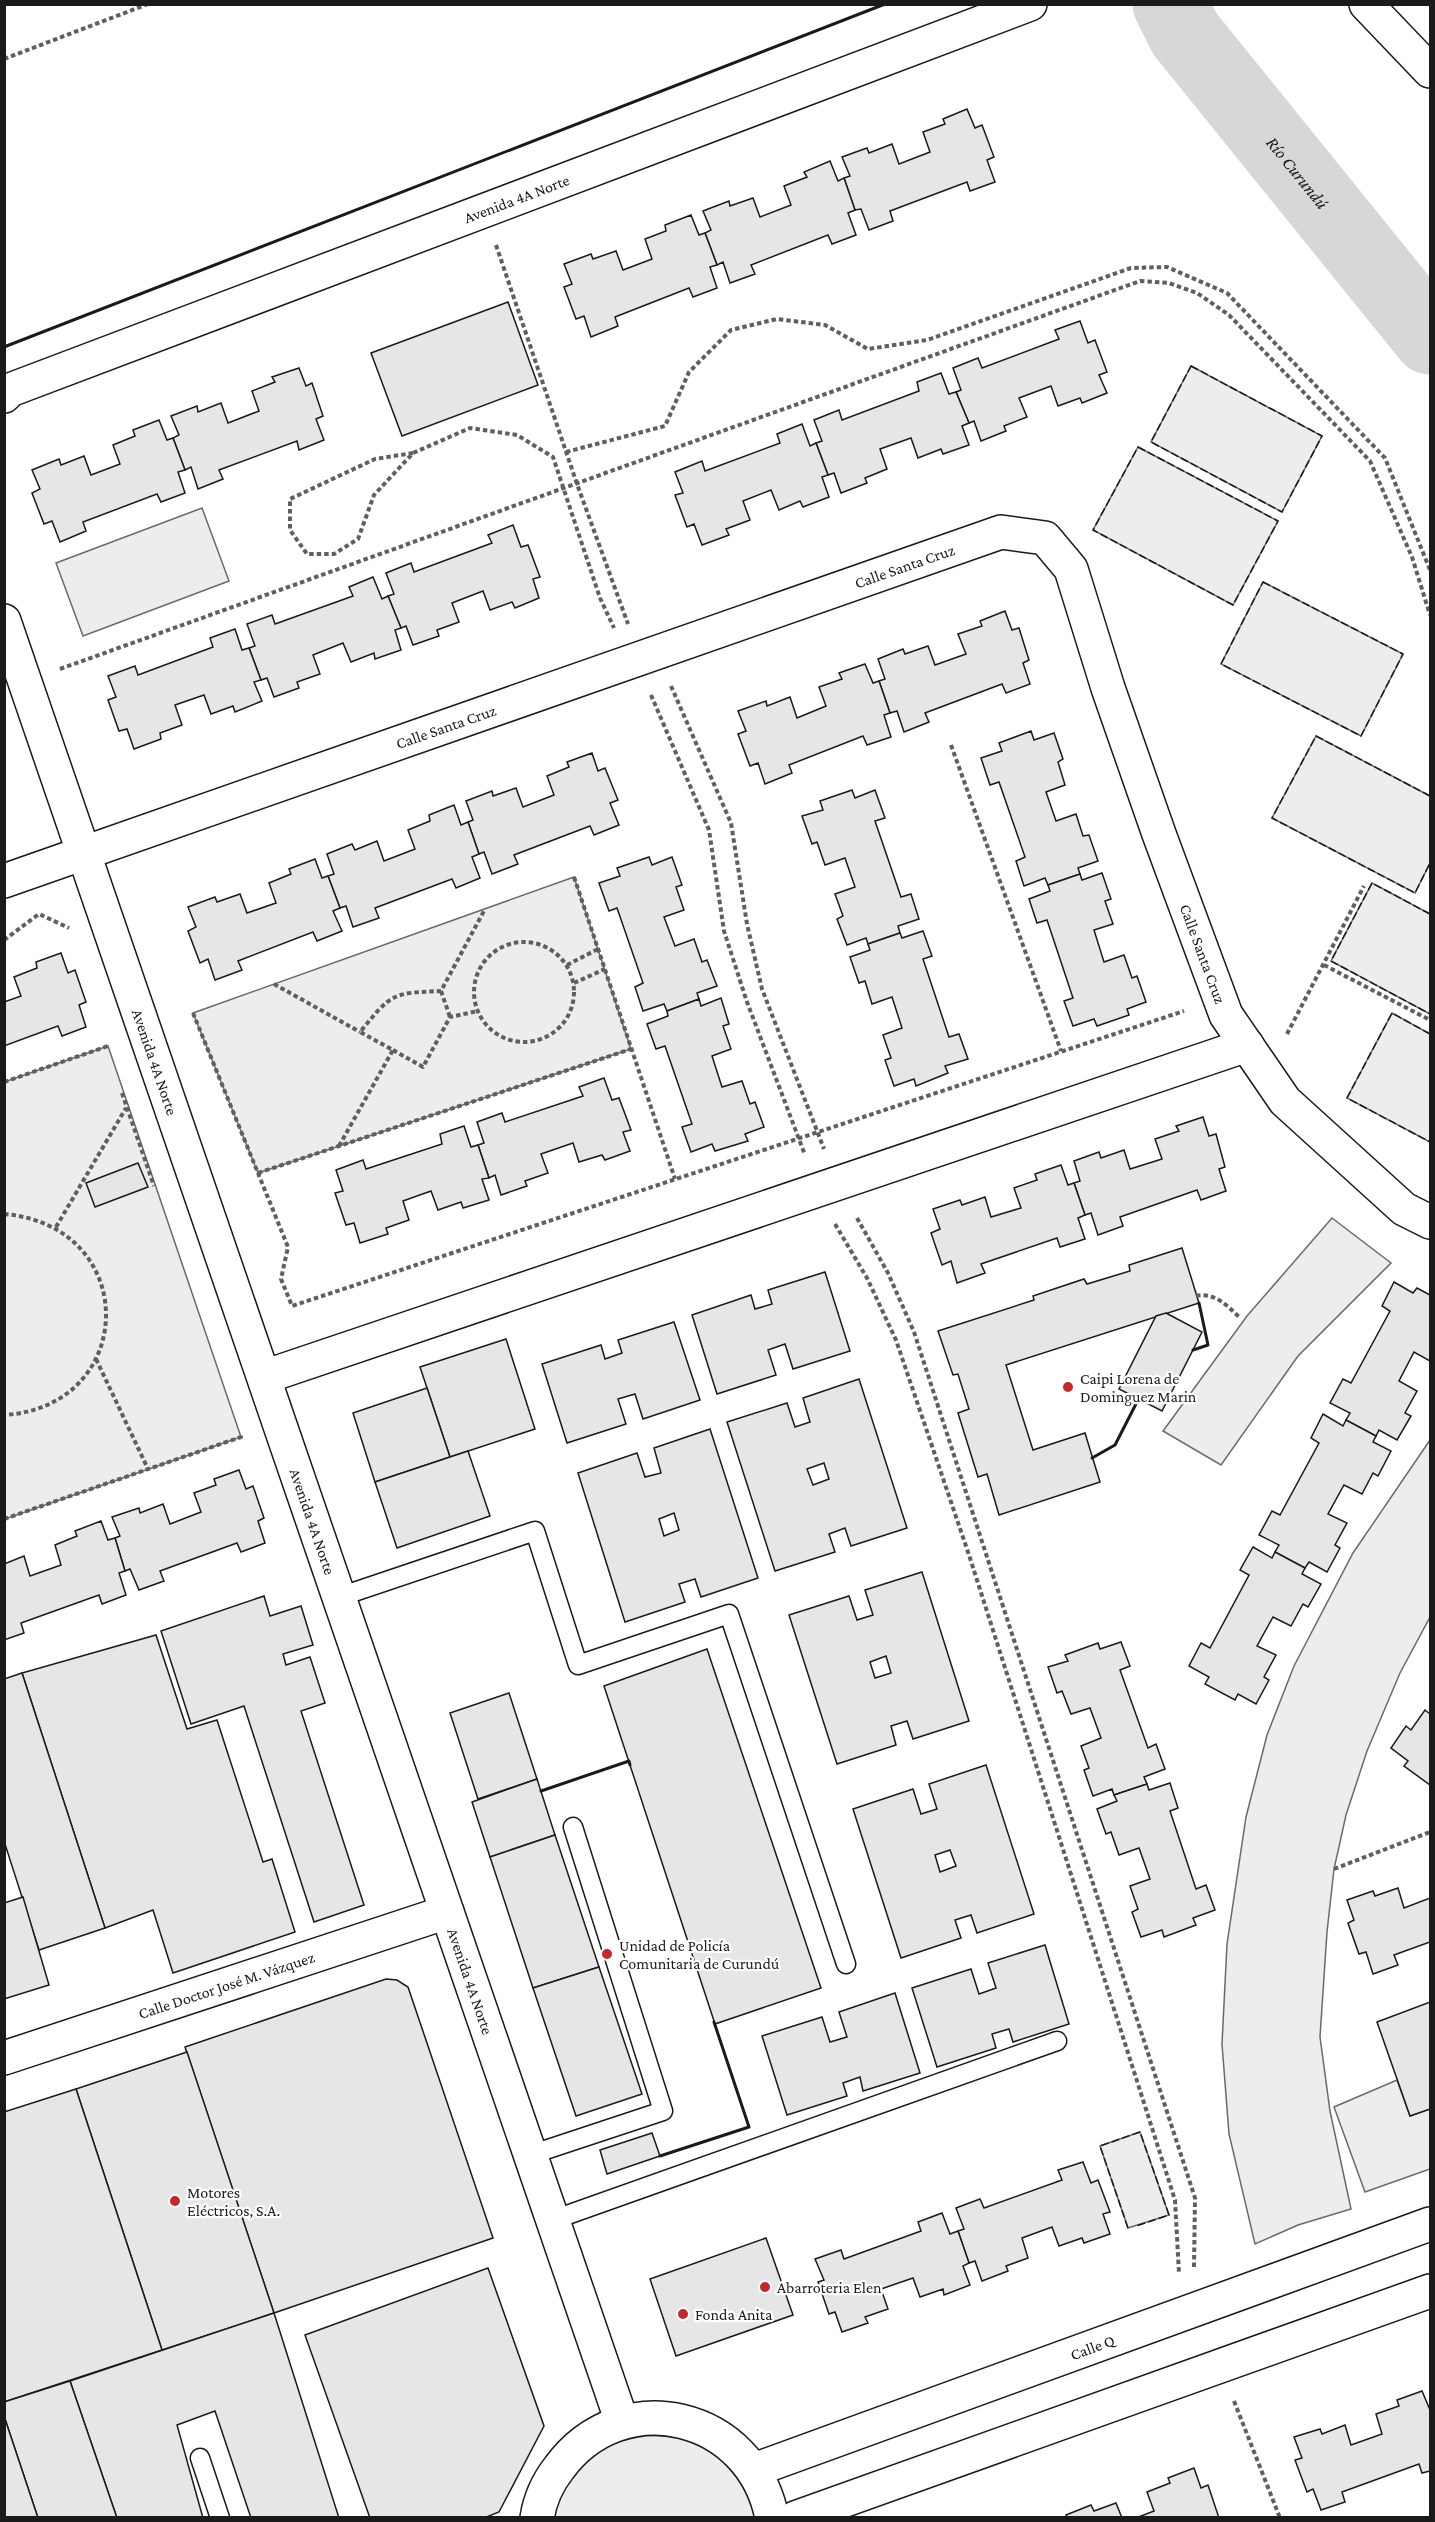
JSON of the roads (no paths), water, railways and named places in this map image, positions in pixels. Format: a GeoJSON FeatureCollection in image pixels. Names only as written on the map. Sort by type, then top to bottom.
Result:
{"type":"FeatureCollection","features":[{"type":"Feature","properties":{"kind":"street","name":"Avenida 4A Norte"},"geometry":{"type":"LineString","coordinates":[[4,396],[10,390],[1030,4]]}},
{"type":"Feature","properties":{"kind":"street"},"geometry":{"type":"LineString","coordinates":[[1366,4],[1431,71]]}},
{"type":"Feature","properties":{"kind":"street","name":"Calle Santa Cruz"},"geometry":{"type":"LineString","coordinates":[[4,881],[1001,532],[1045,538],[1071,569],[1108,688],[1226,1015],[1285,1101],[1404,1209],[1431,1222]]}},
{"type":"Feature","properties":{"kind":"street","name":"Avenida 4A Norte"},"geometry":{"type":"LineString","coordinates":[[4,621],[621,2422]]}},
{"type":"Feature","properties":{"kind":"street"},"geometry":{"type":"LineString","coordinates":[[264,1377],[1247,1045]]}},
{"type":"Feature","properties":{"kind":"street","name":"Calle Doctor José M. Vázquez"},"geometry":{"type":"LineString","coordinates":[[4,2058],[447,1912]]}},
{"type":"Feature","properties":{"kind":"street","name":"Calle Q"},"geometry":{"type":"LineString","coordinates":[[754,2470],[1431,2224]]}},
{"type":"Feature","properties":{"kind":"street"},"geometry":{"type":"LineString","coordinates":[[795,2517],[1431,2291]]}},
{"type":"Feature","properties":{"kind":"street"},"geometry":{"type":"LineString","coordinates":[[537,2517],[549,2481],[568,2455],[593,2434],[621,2422],[659,2417],[689,2422],[717,2435],[739,2452],[754,2470],[772,2517]]}},
{"type":"Feature","properties":{"kind":"lane"},"geometry":{"type":"LineString","coordinates":[[339,1597],[535,1531],[578,1665],[729,1614],[846,1964]]}},
{"type":"Feature","properties":{"kind":"lane"},"geometry":{"type":"LineString","coordinates":[[530,2155],[663,2111],[573,1827]]}},
{"type":"Feature","properties":{"kind":"lane"},"geometry":{"type":"LineString","coordinates":[[553,2220],[1057,2041]]}},
{"type":"Feature","properties":{"kind":"lane"},"geometry":{"type":"LineString","coordinates":[[200,2458],[220,2517]]}},
{"type":"Feature","properties":{"kind":"waterway","name":"Río Curundú"},"geometry":{"type":"LineString","coordinates":[[1170,4],[1185,34],[1430,337]]}},
{"type":"Feature","properties":{"kind":"place","name":"Caipi Lorena de Dominguez Marin"},"geometry":{"type":"Point","coordinates":[1068,1387]}},
{"type":"Feature","properties":{"kind":"place","name":"Unidad de Policía Comunitaria de Curundú"},"geometry":{"type":"Point","coordinates":[607,1954]}},
{"type":"Feature","properties":{"kind":"place","name":"Motores Eléctricos, S.A."},"geometry":{"type":"Point","coordinates":[175,2201]}},
{"type":"Feature","properties":{"kind":"place","name":"Abarroteria Elen"},"geometry":{"type":"Point","coordinates":[765,2287]}},
{"type":"Feature","properties":{"kind":"place","name":"Fonda Anita"},"geometry":{"type":"Point","coordinates":[683,2314]}}]}
